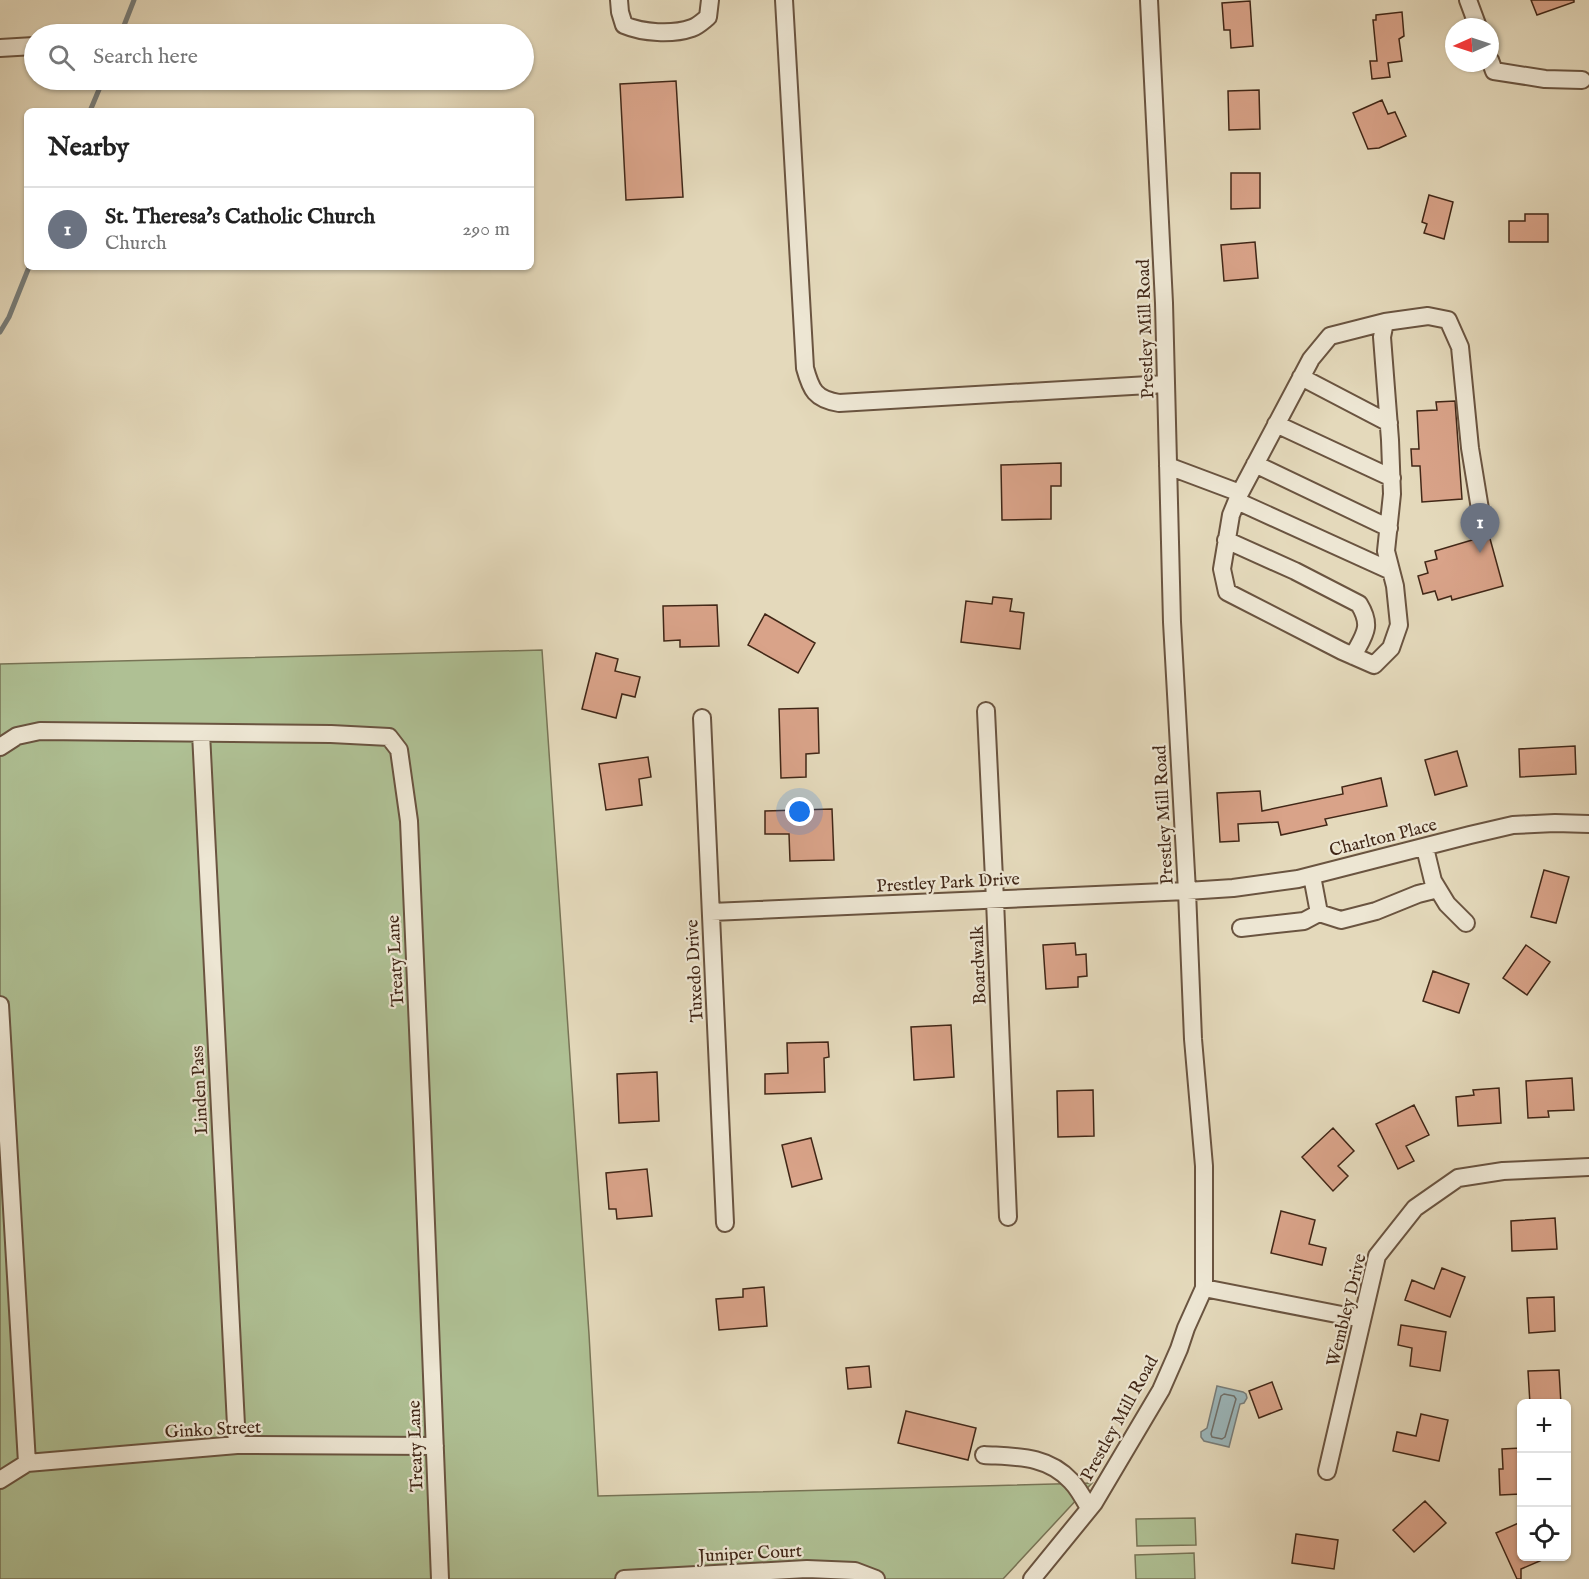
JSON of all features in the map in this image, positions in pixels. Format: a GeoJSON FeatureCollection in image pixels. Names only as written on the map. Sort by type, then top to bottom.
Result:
{"type":"FeatureCollection","features":[{"type":"Feature","properties":{"kind":"street"},"geometry":{"type":"LineString","coordinates":[[620,0],[620,12],[624,24],[634,29],[652,32],[680,31],[694,27],[708,17],[710,0]]}},
{"type":"Feature","properties":{"kind":"street"},"geometry":{"type":"LineString","coordinates":[[784,0],[805,368],[810,386],[817,394],[828,401],[839,403],[1166,384]]}},
{"type":"Feature","properties":{"kind":"street","name":"Prestley Mill Road"},"geometry":{"type":"LineString","coordinates":[[1032,1579],[1089,1508],[1161,1390],[1204,1288],[1204,1166],[1193,1039],[1172,622],[1164,303],[1149,0]]}},
{"type":"Feature","properties":{"kind":"street"},"geometry":{"type":"LineString","coordinates":[[1468,0],[1475,18]]}},
{"type":"Feature","properties":{"kind":"street"},"geometry":{"type":"LineString","coordinates":[[0,48],[24,47]]}},
{"type":"Feature","properties":{"kind":"street"},"geometry":{"type":"LineString","coordinates":[[1499,72],[1545,79],[1582,80]]}},
{"type":"Feature","properties":{"kind":"street"},"geometry":{"type":"LineString","coordinates":[[1385,321],[1382,337],[1392,478],[1386,551],[1395,586],[1399,625],[1392,648],[1374,665],[1227,592],[1222,569],[1231,515],[1301,377],[1311,359],[1330,336],[1385,321],[1406,318],[1428,316],[1448,320],[1460,346],[1470,448],[1480,509]]}},
{"type":"Feature","properties":{"kind":"street"},"geometry":{"type":"LineString","coordinates":[[1301,377],[1389,423]]}},
{"type":"Feature","properties":{"kind":"street"},"geometry":{"type":"LineString","coordinates":[[1276,424],[1392,478]]}},
{"type":"Feature","properties":{"kind":"street"},"geometry":{"type":"LineString","coordinates":[[1256,464],[1389,528]]}},
{"type":"Feature","properties":{"kind":"street"},"geometry":{"type":"LineString","coordinates":[[1168,466],[1239,497],[1391,571]]}},
{"type":"Feature","properties":{"kind":"street"},"geometry":{"type":"LineString","coordinates":[[1226,540],[1359,604],[1364,613],[1367,628],[1353,656]]}},
{"type":"Feature","properties":{"kind":"street","name":"Boardwalk"},"geometry":{"type":"LineString","coordinates":[[986,711],[1008,1217]]}},
{"type":"Feature","properties":{"kind":"street","name":"Tuxedo Drive"},"geometry":{"type":"LineString","coordinates":[[702,718],[724,1223]]}},
{"type":"Feature","properties":{"kind":"street","name":"Treaty Lane"},"geometry":{"type":"LineString","coordinates":[[0,747],[17,736],[40,731],[332,734],[389,737],[399,750],[409,821],[440,1579]]}},
{"type":"Feature","properties":{"kind":"street","name":"Linden Pass"},"geometry":{"type":"LineString","coordinates":[[201,733],[237,1445]]}},
{"type":"Feature","properties":{"kind":"street","name":"Charlton Place"},"geometry":{"type":"LineString","coordinates":[[1187,891],[1233,888],[1298,879],[1513,825],[1589,824]]}},
{"type":"Feature","properties":{"kind":"street"},"geometry":{"type":"LineString","coordinates":[[1425,848],[1432,880],[1447,904],[1466,923]]}},
{"type":"Feature","properties":{"kind":"street"},"geometry":{"type":"LineString","coordinates":[[1312,876],[1318,913]]}},
{"type":"Feature","properties":{"kind":"street"},"geometry":{"type":"LineString","coordinates":[[1241,928],[1304,921],[1318,913],[1341,920],[1376,911],[1418,894],[1438,890]]}},
{"type":"Feature","properties":{"kind":"street","name":"Prestley Park Drive"},"geometry":{"type":"LineString","coordinates":[[711,912],[1187,891]]}},
{"type":"Feature","properties":{"kind":"street"},"geometry":{"type":"LineString","coordinates":[[0,1005],[27,1463]]}},
{"type":"Feature","properties":{"kind":"street","name":"Wembley Drive"},"geometry":{"type":"LineString","coordinates":[[1327,1471],[1377,1256],[1414,1208],[1458,1178],[1503,1171],[1589,1167]]}},
{"type":"Feature","properties":{"kind":"street"},"geometry":{"type":"LineString","coordinates":[[1204,1288],[1362,1319]]}},
{"type":"Feature","properties":{"kind":"street","name":"Ginko Street"},"geometry":{"type":"LineString","coordinates":[[0,1480],[27,1463],[237,1445],[435,1446]]}},
{"type":"Feature","properties":{"kind":"street"},"geometry":{"type":"LineString","coordinates":[[984,1455],[1025,1457],[1052,1464],[1071,1481],[1089,1508]]}},
{"type":"Feature","properties":{"kind":"street","name":"Juniper Court"},"geometry":{"type":"LineString","coordinates":[[624,1579],[807,1569],[855,1571],[876,1579]]}},
{"type":"Feature","properties":{"kind":"green space"},"geometry":{"type":"Polygon","coordinates":[[[542,650],[598,1496],[1092,1483],[1003,1579],[0,1579],[0,664],[542,650]]]}},
{"type":"Feature","properties":{"kind":"green space"},"geometry":{"type":"Polygon","coordinates":[[[1195,1518],[1196,1545],[1137,1546],[1136,1519],[1195,1518]]]}},
{"type":"Feature","properties":{"kind":"green space"},"geometry":{"type":"Polygon","coordinates":[[[1194,1553],[1195,1579],[1136,1579],[1135,1555],[1194,1553]]]}},
{"type":"Feature","properties":{"kind":"water"},"geometry":{"type":"Polygon","coordinates":[[[1217,1386],[1243,1392],[1247,1398],[1244,1403],[1240,1404],[1229,1447],[1204,1441],[1201,1437],[1201,1432],[1207,1428],[1217,1386]]]}},
{"type":"Feature","properties":{"kind":"building"},"geometry":{"type":"Polygon","coordinates":[[[1531,0],[1574,0],[1574,2],[1537,15],[1531,0]]]}},
{"type":"Feature","properties":{"kind":"building"},"geometry":{"type":"Polygon","coordinates":[[[1250,1],[1253,46],[1231,48],[1230,30],[1224,30],[1222,3],[1250,1]]]}},
{"type":"Feature","properties":{"kind":"building"},"geometry":{"type":"Polygon","coordinates":[[[1402,12],[1404,36],[1399,39],[1402,61],[1388,63],[1390,77],[1372,79],[1370,61],[1377,61],[1373,20],[1376,20],[1376,15],[1402,12]]]}},
{"type":"Feature","properties":{"kind":"building"},"geometry":{"type":"Polygon","coordinates":[[[676,81],[683,197],[626,200],[620,84],[676,81]]]}},
{"type":"Feature","properties":{"kind":"building"},"geometry":{"type":"Polygon","coordinates":[[[1259,90],[1260,129],[1229,130],[1228,91],[1259,90]]]}},
{"type":"Feature","properties":{"kind":"building"},"geometry":{"type":"Polygon","coordinates":[[[1382,100],[1388,114],[1395,112],[1406,136],[1379,148],[1368,149],[1353,113],[1382,100]]]}},
{"type":"Feature","properties":{"kind":"building"},"geometry":{"type":"Polygon","coordinates":[[[1231,173],[1260,173],[1260,208],[1231,209],[1231,173]]]}},
{"type":"Feature","properties":{"kind":"building"},"geometry":{"type":"Polygon","coordinates":[[[1429,195],[1453,202],[1444,239],[1424,233],[1427,224],[1422,222],[1429,195]]]}},
{"type":"Feature","properties":{"kind":"building"},"geometry":{"type":"Polygon","coordinates":[[[1525,214],[1548,214],[1548,242],[1509,242],[1509,221],[1525,221],[1525,214]]]}},
{"type":"Feature","properties":{"kind":"building"},"geometry":{"type":"Polygon","coordinates":[[[1255,242],[1258,278],[1224,281],[1221,245],[1255,242]]]}},
{"type":"Feature","properties":{"kind":"building"},"geometry":{"type":"Polygon","coordinates":[[[1455,401],[1462,499],[1422,502],[1420,466],[1412,466],[1411,449],[1419,449],[1417,411],[1437,410],[1436,402],[1455,401]]]}},
{"type":"Feature","properties":{"kind":"building"},"geometry":{"type":"Polygon","coordinates":[[[1061,463],[1061,486],[1051,486],[1051,519],[1002,520],[1001,465],[1061,463]]]}},
{"type":"Feature","properties":{"kind":"building"},"geometry":{"type":"Polygon","coordinates":[[[1489,535],[1503,586],[1452,600],[1451,596],[1438,600],[1435,591],[1423,594],[1418,576],[1428,573],[1425,562],[1437,559],[1435,551],[1489,535]]]}},
{"type":"Feature","properties":{"kind":"building"},"geometry":{"type":"Polygon","coordinates":[[[993,597],[1012,599],[1010,611],[1024,613],[1020,649],[961,642],[966,601],[992,604],[993,597]]]}},
{"type":"Feature","properties":{"kind":"building"},"geometry":{"type":"Polygon","coordinates":[[[717,605],[719,646],[680,647],[680,640],[664,641],[663,606],[717,605]]]}},
{"type":"Feature","properties":{"kind":"building"},"geometry":{"type":"Polygon","coordinates":[[[765,614],[815,643],[798,673],[748,645],[765,614]]]}},
{"type":"Feature","properties":{"kind":"building"},"geometry":{"type":"Polygon","coordinates":[[[596,653],[618,659],[615,671],[640,677],[635,697],[622,694],[616,718],[582,709],[596,653]]]}},
{"type":"Feature","properties":{"kind":"building"},"geometry":{"type":"Polygon","coordinates":[[[818,708],[819,753],[806,754],[806,777],[781,778],[779,709],[818,708]]]}},
{"type":"Feature","properties":{"kind":"building"},"geometry":{"type":"Polygon","coordinates":[[[1575,746],[1576,774],[1520,777],[1519,749],[1575,746]]]}},
{"type":"Feature","properties":{"kind":"building"},"geometry":{"type":"Polygon","coordinates":[[[1457,751],[1467,786],[1435,795],[1425,760],[1457,751]]]}},
{"type":"Feature","properties":{"kind":"building"},"geometry":{"type":"Polygon","coordinates":[[[648,757],[651,777],[639,779],[642,805],[606,810],[599,764],[648,757]]]}},
{"type":"Feature","properties":{"kind":"building"},"geometry":{"type":"Polygon","coordinates":[[[1381,778],[1387,806],[1325,819],[1327,825],[1281,835],[1278,822],[1238,824],[1239,841],[1220,842],[1217,793],[1260,791],[1262,811],[1343,794],[1342,787],[1381,778]]]}},
{"type":"Feature","properties":{"kind":"building"},"geometry":{"type":"Polygon","coordinates":[[[832,809],[834,860],[790,861],[789,834],[765,834],[765,811],[832,809]]]}},
{"type":"Feature","properties":{"kind":"building"},"geometry":{"type":"Polygon","coordinates":[[[1544,870],[1569,877],[1556,923],[1531,917],[1544,870]]]}},
{"type":"Feature","properties":{"kind":"building"},"geometry":{"type":"Polygon","coordinates":[[[1075,943],[1076,955],[1086,954],[1087,976],[1078,977],[1078,987],[1046,989],[1043,945],[1075,943]]]}},
{"type":"Feature","properties":{"kind":"building"},"geometry":{"type":"Polygon","coordinates":[[[1526,945],[1550,962],[1527,995],[1503,978],[1526,945]]]}},
{"type":"Feature","properties":{"kind":"building"},"geometry":{"type":"Polygon","coordinates":[[[1433,971],[1469,984],[1459,1013],[1423,1001],[1433,971]]]}},
{"type":"Feature","properties":{"kind":"building"},"geometry":{"type":"Polygon","coordinates":[[[951,1025],[954,1077],[914,1080],[911,1027],[951,1025]]]}},
{"type":"Feature","properties":{"kind":"building"},"geometry":{"type":"Polygon","coordinates":[[[828,1042],[829,1057],[824,1058],[825,1092],[765,1094],[765,1074],[788,1073],[787,1043],[828,1042]]]}},
{"type":"Feature","properties":{"kind":"building"},"geometry":{"type":"Polygon","coordinates":[[[657,1072],[659,1121],[619,1123],[617,1074],[657,1072]]]}},
{"type":"Feature","properties":{"kind":"building"},"geometry":{"type":"Polygon","coordinates":[[[1572,1078],[1574,1110],[1548,1111],[1549,1117],[1528,1118],[1526,1081],[1572,1078]]]}},
{"type":"Feature","properties":{"kind":"building"},"geometry":{"type":"Polygon","coordinates":[[[1499,1088],[1501,1123],[1458,1126],[1456,1097],[1474,1095],[1473,1090],[1499,1088]]]}},
{"type":"Feature","properties":{"kind":"building"},"geometry":{"type":"Polygon","coordinates":[[[1093,1090],[1094,1136],[1058,1137],[1057,1091],[1093,1090]]]}},
{"type":"Feature","properties":{"kind":"building"},"geometry":{"type":"Polygon","coordinates":[[[1414,1105],[1429,1135],[1406,1146],[1414,1161],[1398,1169],[1376,1124],[1414,1105]]]}},
{"type":"Feature","properties":{"kind":"building"},"geometry":{"type":"Polygon","coordinates":[[[1333,1128],[1354,1151],[1338,1166],[1348,1176],[1333,1191],[1302,1157],[1333,1128]]]}},
{"type":"Feature","properties":{"kind":"building"},"geometry":{"type":"Polygon","coordinates":[[[811,1138],[822,1179],[792,1187],[782,1145],[811,1138]]]}},
{"type":"Feature","properties":{"kind":"building"},"geometry":{"type":"Polygon","coordinates":[[[647,1169],[652,1216],[617,1219],[616,1209],[609,1209],[606,1173],[647,1169]]]}},
{"type":"Feature","properties":{"kind":"building"},"geometry":{"type":"Polygon","coordinates":[[[1281,1211],[1315,1220],[1309,1244],[1326,1248],[1322,1265],[1271,1253],[1281,1211]]]}},
{"type":"Feature","properties":{"kind":"building"},"geometry":{"type":"Polygon","coordinates":[[[1555,1218],[1557,1249],[1512,1251],[1511,1221],[1555,1218]]]}},
{"type":"Feature","properties":{"kind":"building"},"geometry":{"type":"Polygon","coordinates":[[[1442,1268],[1465,1277],[1450,1317],[1405,1300],[1412,1280],[1434,1289],[1442,1268]]]}},
{"type":"Feature","properties":{"kind":"building"},"geometry":{"type":"Polygon","coordinates":[[[764,1287],[767,1326],[719,1330],[716,1299],[743,1297],[743,1289],[764,1287]]]}},
{"type":"Feature","properties":{"kind":"building"},"geometry":{"type":"Polygon","coordinates":[[[1554,1297],[1555,1331],[1529,1333],[1527,1298],[1554,1297]]]}},
{"type":"Feature","properties":{"kind":"building"},"geometry":{"type":"Polygon","coordinates":[[[1401,1325],[1446,1332],[1440,1371],[1410,1366],[1412,1348],[1398,1345],[1401,1325]]]}},
{"type":"Feature","properties":{"kind":"building"},"geometry":{"type":"Polygon","coordinates":[[[869,1366],[871,1387],[848,1389],[846,1368],[869,1366]]]}},
{"type":"Feature","properties":{"kind":"building"},"geometry":{"type":"Polygon","coordinates":[[[1559,1370],[1561,1399],[1530,1399],[1528,1371],[1559,1370]]]}},
{"type":"Feature","properties":{"kind":"building"},"geometry":{"type":"Polygon","coordinates":[[[1272,1382],[1282,1409],[1259,1418],[1249,1391],[1272,1382]]]}},
{"type":"Feature","properties":{"kind":"building"},"geometry":{"type":"Polygon","coordinates":[[[906,1411],[976,1428],[968,1460],[898,1443],[906,1411]]]}},
{"type":"Feature","properties":{"kind":"building"},"geometry":{"type":"Polygon","coordinates":[[[1421,1414],[1448,1420],[1439,1461],[1393,1451],[1397,1432],[1416,1436],[1421,1414]]]}},
{"type":"Feature","properties":{"kind":"building"},"geometry":{"type":"Polygon","coordinates":[[[1517,1448],[1517,1494],[1500,1495],[1499,1469],[1503,1469],[1502,1449],[1517,1448]]]}},
{"type":"Feature","properties":{"kind":"building"},"geometry":{"type":"Polygon","coordinates":[[[1425,1501],[1446,1523],[1414,1552],[1393,1530],[1425,1501]]]}},
{"type":"Feature","properties":{"kind":"building"},"geometry":{"type":"Polygon","coordinates":[[[1517,1524],[1517,1561],[1540,1561],[1521,1569],[1521,1579],[1517,1579],[1496,1533],[1517,1524]]]}},
{"type":"Feature","properties":{"kind":"building"},"geometry":{"type":"Polygon","coordinates":[[[1296,1534],[1338,1540],[1334,1569],[1292,1563],[1296,1534]]]}},
{"type":"Feature","properties":{"kind":"waterway"},"geometry":{"type":"LineString","coordinates":[[125,24],[134,0]]}},
{"type":"Feature","properties":{"kind":"waterway"},"geometry":{"type":"LineString","coordinates":[[91,108],[99,90]]}},
{"type":"Feature","properties":{"kind":"waterway"},"geometry":{"type":"LineString","coordinates":[[0,332],[9,317],[28,270]]}},
{"type":"Feature","properties":{"kind":"place","name":"St. Theresa's Catholic Church"},"geometry":{"type":"Point","coordinates":[1480,553]}}]}
